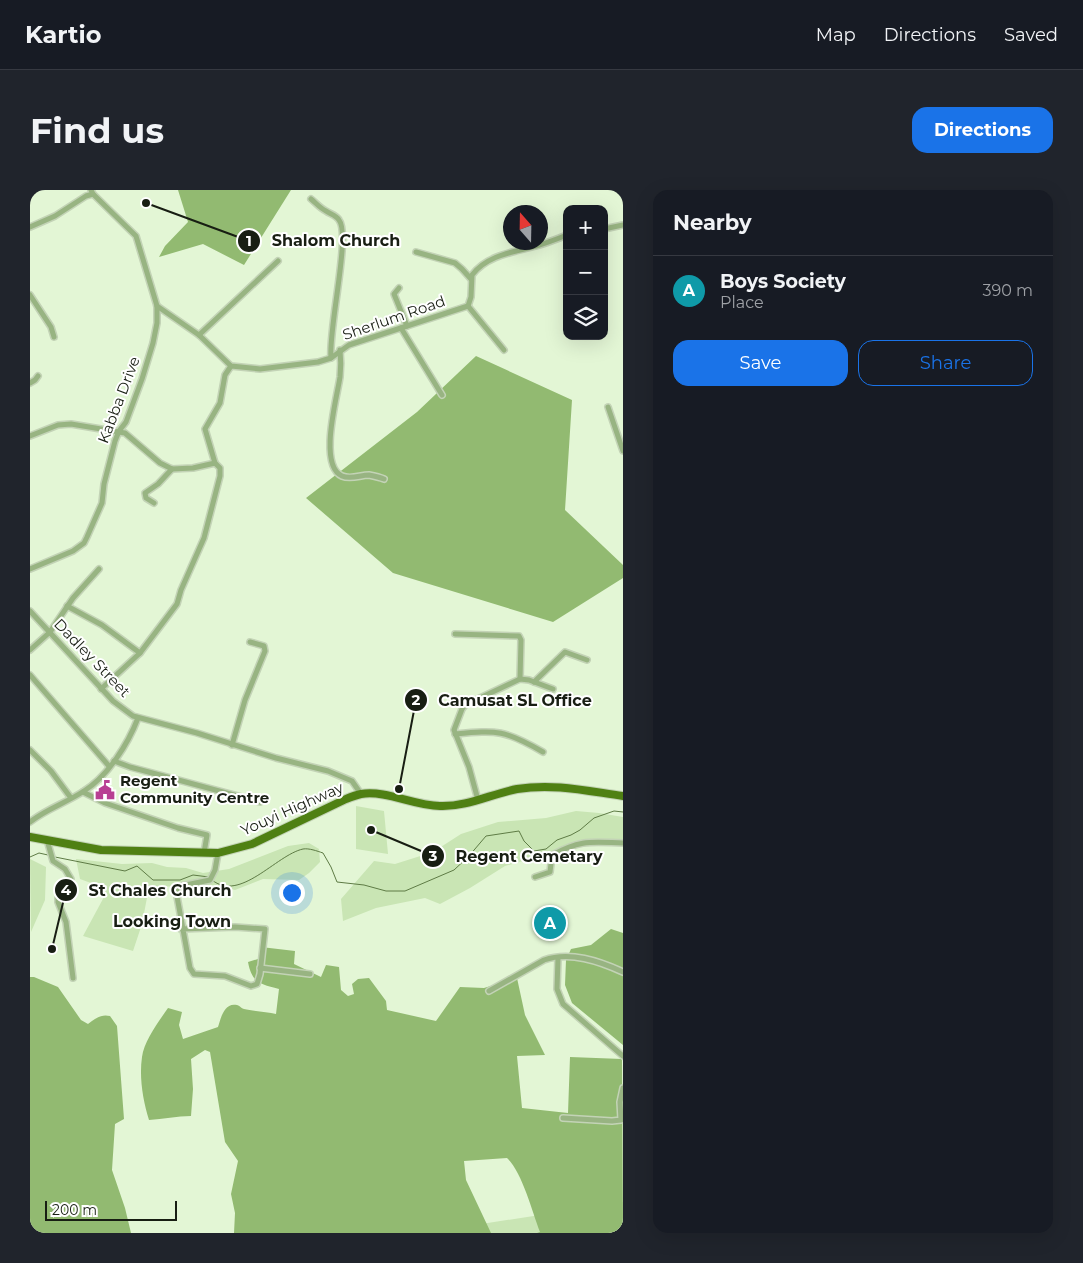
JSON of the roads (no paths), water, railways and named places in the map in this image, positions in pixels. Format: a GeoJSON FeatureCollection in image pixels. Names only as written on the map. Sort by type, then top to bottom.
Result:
{"type":"FeatureCollection","features":[{"type":"Feature","properties":{"kind":"main road","name":"Youyi Highway"},"geometry":{"type":"LineString","coordinates":[[30,837],[101,850],[218,853],[252,844],[346,799],[361,794],[374,794],[440,806],[464,804],[516,790],[544,786],[576,788],[623,796]]}},
{"type":"Feature","properties":{"kind":"street"},"geometry":{"type":"LineString","coordinates":[[30,227],[54,216],[92,192]]}},
{"type":"Feature","properties":{"kind":"street","name":"Kabba Drive"},"geometry":{"type":"LineString","coordinates":[[31,567],[73,551],[84,543],[102,503],[106,474],[118,432],[126,422],[142,380],[156,329],[157,306],[136,236],[92,192]]}},
{"type":"Feature","properties":{"kind":"street"},"geometry":{"type":"LineString","coordinates":[[311,199],[338,219],[342,231],[340,265],[330,338],[331,358]]}},
{"type":"Feature","properties":{"kind":"street"},"geometry":{"type":"LineString","coordinates":[[608,228],[622,226]]}},
{"type":"Feature","properties":{"kind":"street"},"geometry":{"type":"LineString","coordinates":[[416,252],[455,264],[471,279],[475,270],[493,258],[563,236]]}},
{"type":"Feature","properties":{"kind":"street"},"geometry":{"type":"LineString","coordinates":[[198,335],[278,261]]}},
{"type":"Feature","properties":{"kind":"street","name":"Sherlum Road"},"geometry":{"type":"LineString","coordinates":[[231,366],[260,369],[318,362],[331,358],[349,344],[468,306],[470,302],[471,279]]}},
{"type":"Feature","properties":{"kind":"street"},"geometry":{"type":"LineString","coordinates":[[399,288],[395,291],[394,297],[404,327],[442,395]]}},
{"type":"Feature","properties":{"kind":"street"},"geometry":{"type":"LineString","coordinates":[[30,295],[54,337]]}},
{"type":"Feature","properties":{"kind":"street"},"geometry":{"type":"LineString","coordinates":[[101,688],[140,653],[177,604],[181,590],[196,560],[204,538],[220,476],[220,468],[215,462],[205,429],[222,400],[226,375],[231,366],[198,335],[157,306]]}},
{"type":"Feature","properties":{"kind":"street"},"geometry":{"type":"LineString","coordinates":[[468,306],[504,350]]}},
{"type":"Feature","properties":{"kind":"street"},"geometry":{"type":"LineString","coordinates":[[340,350],[340,374],[330,450],[332,465],[337,473],[347,477],[368,475],[384,478]]}},
{"type":"Feature","properties":{"kind":"street"},"geometry":{"type":"LineString","coordinates":[[30,382],[38,376]]}},
{"type":"Feature","properties":{"kind":"street"},"geometry":{"type":"LineString","coordinates":[[608,407],[623,451]]}},
{"type":"Feature","properties":{"kind":"street"},"geometry":{"type":"LineString","coordinates":[[30,436],[58,425],[71,424],[128,434],[160,463],[172,469],[193,468],[215,462]]}},
{"type":"Feature","properties":{"kind":"street"},"geometry":{"type":"LineString","coordinates":[[154,503],[146,498],[145,493],[158,484],[172,469]]}},
{"type":"Feature","properties":{"kind":"street"},"geometry":{"type":"LineString","coordinates":[[30,650],[50,632],[80,589],[99,569]]}},
{"type":"Feature","properties":{"kind":"street"},"geometry":{"type":"LineString","coordinates":[[67,606],[102,625],[140,653]]}},
{"type":"Feature","properties":{"kind":"street","name":"Dadley Street"},"geometry":{"type":"LineString","coordinates":[[30,611],[118,706],[138,718],[197,733],[232,745],[341,775],[352,781],[361,794]]}},
{"type":"Feature","properties":{"kind":"street"},"geometry":{"type":"LineString","coordinates":[[455,634],[519,636],[521,640],[520,679]]}},
{"type":"Feature","properties":{"kind":"street"},"geometry":{"type":"LineString","coordinates":[[232,745],[245,700],[265,651],[264,646],[250,642]]}},
{"type":"Feature","properties":{"kind":"street"},"geometry":{"type":"LineString","coordinates":[[534,682],[565,652],[587,660]]}},
{"type":"Feature","properties":{"kind":"street"},"geometry":{"type":"LineString","coordinates":[[30,675],[109,766]]}},
{"type":"Feature","properties":{"kind":"street"},"geometry":{"type":"LineString","coordinates":[[478,800],[469,767],[455,734],[455,727],[462,708],[520,679],[553,689]]}},
{"type":"Feature","properties":{"kind":"street"},"geometry":{"type":"LineString","coordinates":[[30,822],[83,792],[96,781],[127,744],[138,718]]}},
{"type":"Feature","properties":{"kind":"street"},"geometry":{"type":"LineString","coordinates":[[455,734],[504,733],[520,739],[543,752]]}},
{"type":"Feature","properties":{"kind":"street"},"geometry":{"type":"LineString","coordinates":[[30,750],[54,775],[71,798]]}},
{"type":"Feature","properties":{"kind":"street"},"geometry":{"type":"LineString","coordinates":[[114,761],[260,802]]}},
{"type":"Feature","properties":{"kind":"street"},"geometry":{"type":"LineString","coordinates":[[83,792],[105,803],[178,828],[207,835],[204,853]]}},
{"type":"Feature","properties":{"kind":"street"},"geometry":{"type":"LineString","coordinates":[[46,840],[53,860],[65,869],[71,879],[69,886],[58,898],[58,902],[66,922],[73,978]]}},
{"type":"Feature","properties":{"kind":"street"},"geometry":{"type":"LineString","coordinates":[[535,877],[550,872],[550,858],[552,855],[576,844],[588,841],[623,843]]}},
{"type":"Feature","properties":{"kind":"street"},"geometry":{"type":"LineString","coordinates":[[181,929],[266,928],[258,982],[253,986],[225,976],[192,973],[181,929],[176,889],[181,886],[210,880],[215,870],[218,853]]}},
{"type":"Feature","properties":{"kind":"street"},"geometry":{"type":"LineString","coordinates":[[558,958],[557,990],[562,1004],[623,1056]]}},
{"type":"Feature","properties":{"kind":"street"},"geometry":{"type":"LineString","coordinates":[[489,991],[544,960],[558,958],[586,959],[623,972]]}},
{"type":"Feature","properties":{"kind":"street"},"geometry":{"type":"LineString","coordinates":[[260,968],[310,974]]}},
{"type":"Feature","properties":{"kind":"street"},"geometry":{"type":"LineString","coordinates":[[563,1118],[621,1120],[620,1102],[623,1088]]}},
{"type":"Feature","properties":{"kind":"waterway"},"geometry":{"type":"LineString","coordinates":[[212,880],[223,886],[234,886],[246,882],[292,853],[308,849],[323,853],[337,882],[364,885],[386,891],[405,891],[454,870],[486,836],[519,831],[524,841],[534,851],[546,849],[557,840],[580,830],[594,818],[614,811],[623,812]]}},
{"type":"Feature","properties":{"kind":"waterway"},"geometry":{"type":"LineString","coordinates":[[30,857],[39,853],[48,855]]}},
{"type":"Feature","properties":{"kind":"waterway"},"geometry":{"type":"LineString","coordinates":[[55,857],[125,871],[137,866],[153,880],[180,880],[193,875],[209,877]]}},
{"type":"Feature","properties":{"kind":"place","name":"Shalom Church"},"geometry":{"type":"Point","coordinates":[146,203]}},
{"type":"Feature","properties":{"kind":"place","name":"Camusat SL Office"},"geometry":{"type":"Point","coordinates":[399,789]}},
{"type":"Feature","properties":{"kind":"place","name":"Regent Community Centre"},"geometry":{"type":"Point","coordinates":[105,790]}},
{"type":"Feature","properties":{"kind":"place","name":"Regent Cemetary"},"geometry":{"type":"Point","coordinates":[371,830]}},
{"type":"Feature","properties":{"kind":"place","name":"Boys Society"},"geometry":{"type":"Point","coordinates":[550,923]}},
{"type":"Feature","properties":{"kind":"place","name":"St Chales Church"},"geometry":{"type":"Point","coordinates":[52,949]}},
{"type":"Feature","properties":{"kind":"district","name":"Looking Town"},"geometry":{"type":"Point","coordinates":[172,921]}}]}
